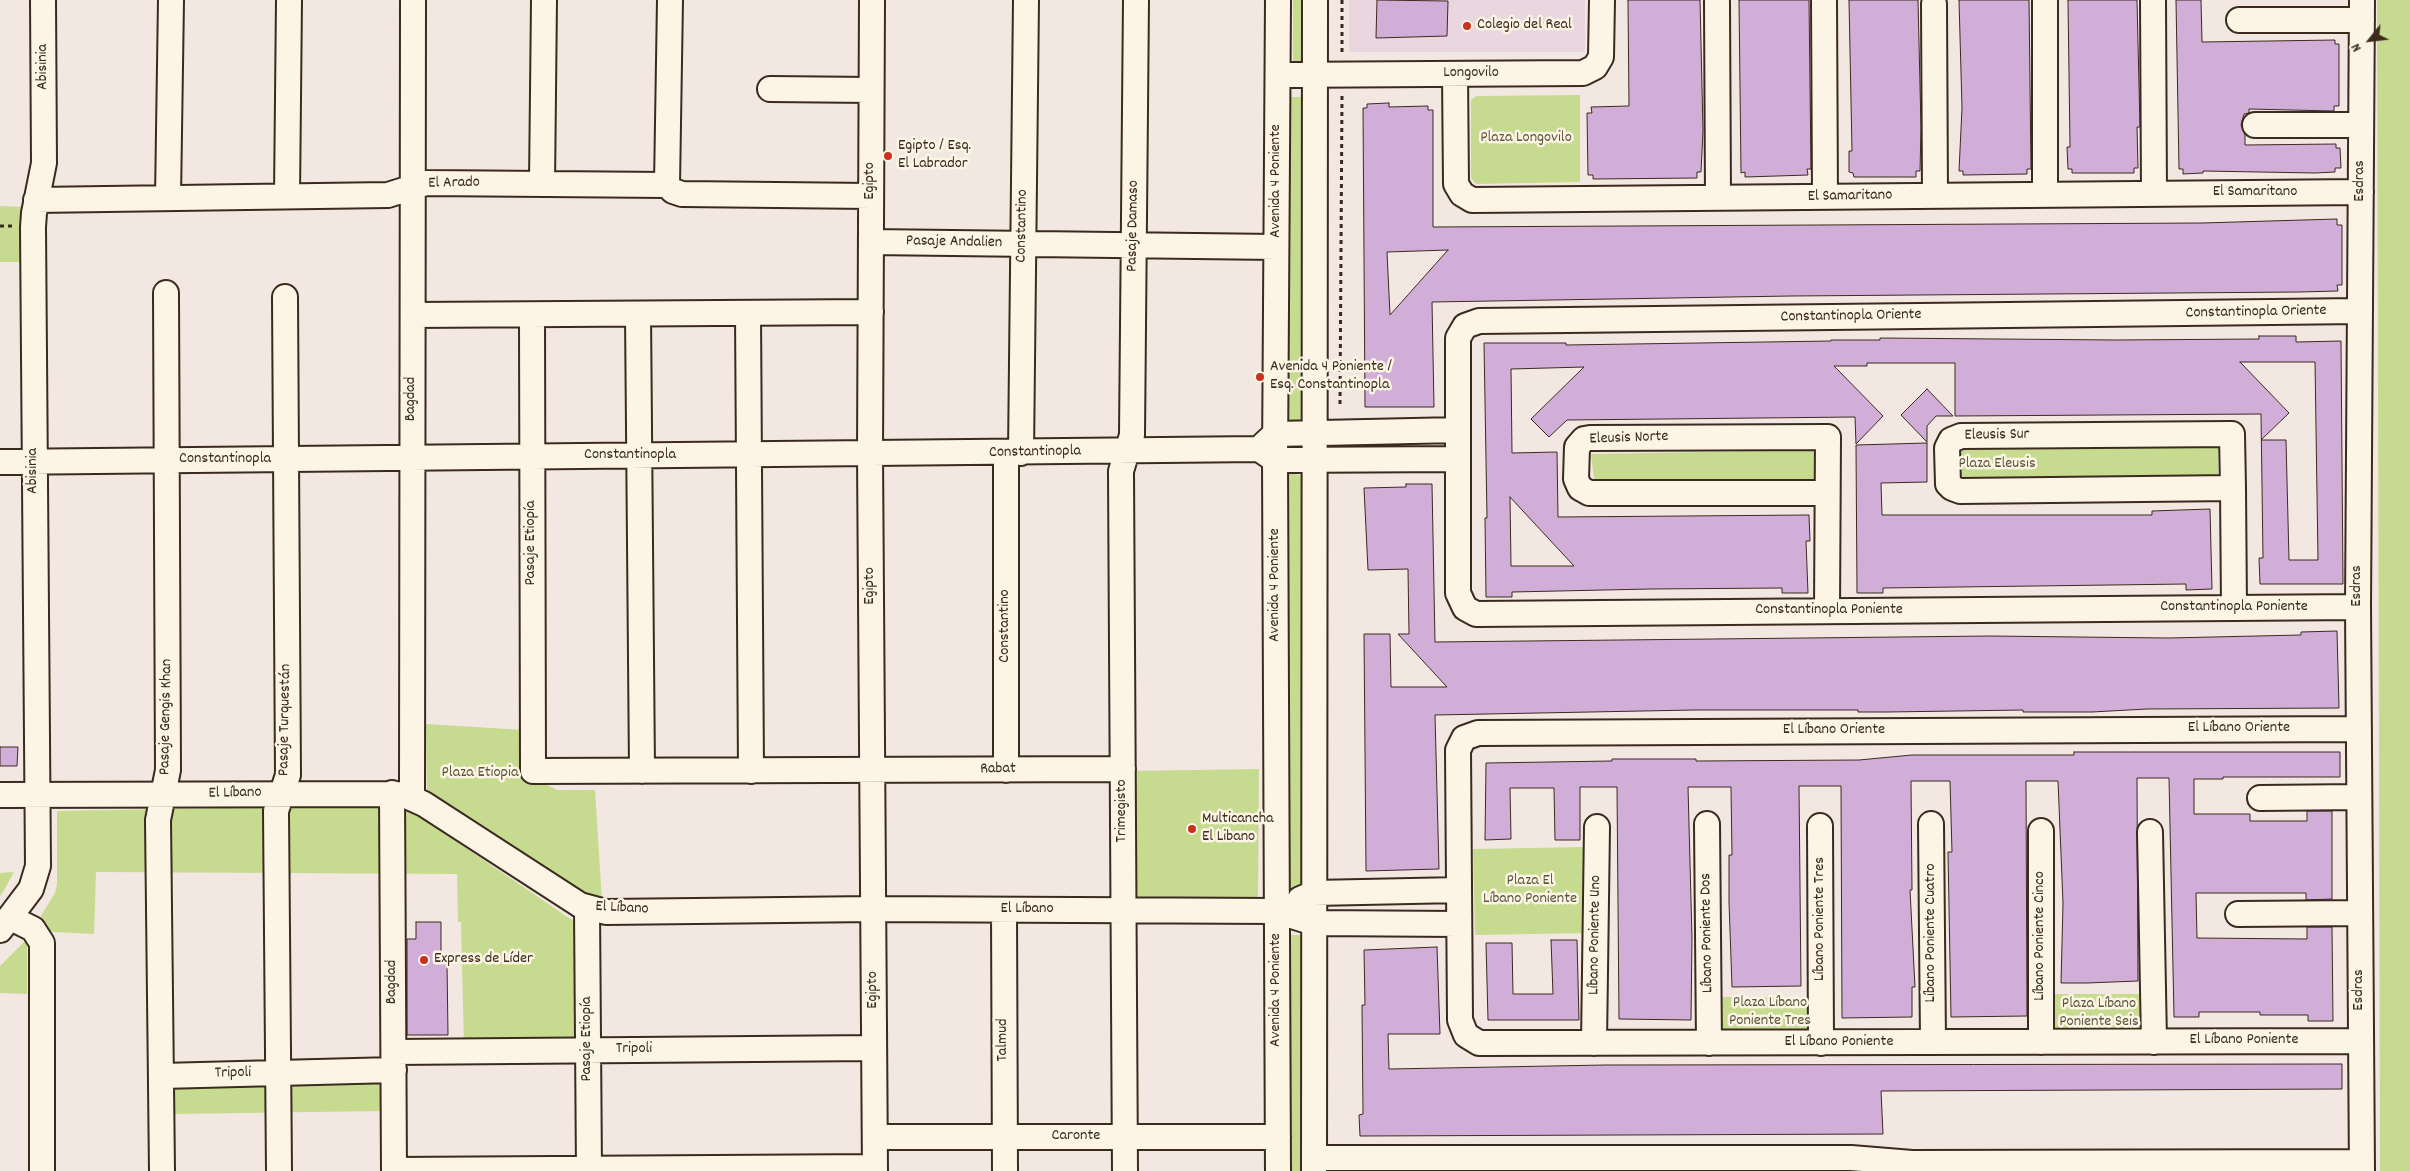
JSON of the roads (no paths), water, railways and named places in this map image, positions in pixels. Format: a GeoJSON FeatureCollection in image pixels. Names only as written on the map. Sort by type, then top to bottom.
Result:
{"type":"FeatureCollection","features":[{"type":"Feature","properties":{"kind":"street","name":"Abisinia"},"geometry":{"type":"LineString","coordinates":[[6,924],[31,889],[37,876],[33,227],[36,200],[44,163],[43,0]]}},
{"type":"Feature","properties":{"kind":"street"},"geometry":{"type":"LineString","coordinates":[[168,198],[171,0]]}},
{"type":"Feature","properties":{"kind":"street"},"geometry":{"type":"LineString","coordinates":[[287,196],[289,0]]}},
{"type":"Feature","properties":{"kind":"street","name":"Bagdad"},"geometry":{"type":"LineString","coordinates":[[394,1171],[394,1061],[412,458],[413,0]]}},
{"type":"Feature","properties":{"kind":"street"},"geometry":{"type":"LineString","coordinates":[[542,184],[544,0]]}},
{"type":"Feature","properties":{"kind":"street"},"geometry":{"type":"LineString","coordinates":[[667,185],[670,0]]}},
{"type":"Feature","properties":{"kind":"street","name":"Egipto"},"geometry":{"type":"LineString","coordinates":[[872,0],[870,454],[875,1169]]}},
{"type":"Feature","properties":{"kind":"street","name":"Constantino"},"geometry":{"type":"LineString","coordinates":[[1006,770],[1014,453],[1023,244],[1026,0]]}},
{"type":"Feature","properties":{"kind":"street","name":"Pasaje Damaso"},"geometry":{"type":"LineString","coordinates":[[1127,452],[1132,435],[1136,0]]}},
{"type":"Feature","properties":{"kind":"street","name":"Avenida 4 Poniente"},"geometry":{"type":"LineString","coordinates":[[1278,0],[1276,247],[1270,448],[1278,1171]]}},
{"type":"Feature","properties":{"kind":"street"},"geometry":{"type":"LineString","coordinates":[[1315,0],[1314,1164],[1760,1164],[1851,1158],[1904,1163],[2041,1167],[2362,1167]]}},
{"type":"Feature","properties":{"kind":"street","name":"Longovilo"},"geometry":{"type":"LineString","coordinates":[[1278,75],[1577,74],[1589,71],[1598,62],[1602,51],[1602,0]]}},
{"type":"Feature","properties":{"kind":"street"},"geometry":{"type":"LineString","coordinates":[[1824,0],[1825,197]]}},
{"type":"Feature","properties":{"kind":"street"},"geometry":{"type":"LineString","coordinates":[[2153,0],[2154,194]]}},
{"type":"Feature","properties":{"kind":"street"},"geometry":{"type":"LineString","coordinates":[[2045,1],[2045,195]]}},
{"type":"Feature","properties":{"kind":"street"},"geometry":{"type":"LineString","coordinates":[[1717,2],[1718,198]]}},
{"type":"Feature","properties":{"kind":"street"},"geometry":{"type":"LineString","coordinates":[[1934,4],[1935,196]]}},
{"type":"Feature","properties":{"kind":"street"},"geometry":{"type":"LineString","coordinates":[[2239,20],[2362,10]]}},
{"type":"Feature","properties":{"kind":"street","name":"Esdras"},"geometry":{"type":"LineString","coordinates":[[2362,10],[2358,607],[2362,1167]]}},
{"type":"Feature","properties":{"kind":"street","name":"El Samaritano"},"geometry":{"type":"LineString","coordinates":[[1455,74],[1456,184],[1467,198],[1478,200],[2361,192]]}},
{"type":"Feature","properties":{"kind":"street"},"geometry":{"type":"LineString","coordinates":[[770,89],[871,90]]}},
{"type":"Feature","properties":{"kind":"street"},"geometry":{"type":"LineString","coordinates":[[2255,125],[2361,125]]}},
{"type":"Feature","properties":{"kind":"street","name":"El Arado"},"geometry":{"type":"LineString","coordinates":[[36,200],[388,195],[426,183],[667,185],[673,191],[682,194],[871,196]]}},
{"type":"Feature","properties":{"kind":"street","name":"Pasaje Andalien"},"geometry":{"type":"LineString","coordinates":[[871,242],[1276,247]]}},
{"type":"Feature","properties":{"kind":"street","name":"Pasaje Gengis Khan"},"geometry":{"type":"LineString","coordinates":[[162,1171],[158,820],[168,770],[166,293]]}},
{"type":"Feature","properties":{"kind":"street","name":"Pasaje Turquestán"},"geometry":{"type":"LineString","coordinates":[[279,1171],[276,811],[288,775],[285,297]]}},
{"type":"Feature","properties":{"kind":"street"},"geometry":{"type":"LineString","coordinates":[[413,315],[871,312]]}},
{"type":"Feature","properties":{"kind":"street","name":"Constantinopla Oriente"},"geometry":{"type":"LineString","coordinates":[[1458,445],[1458,338],[1465,326],[1479,321],[2360,312]]}},
{"type":"Feature","properties":{"kind":"street"},"geometry":{"type":"LineString","coordinates":[[748,313],[751,771]]}},
{"type":"Feature","properties":{"kind":"street"},"geometry":{"type":"LineString","coordinates":[[638,314],[642,771]]}},
{"type":"Feature","properties":{"kind":"street","name":"Pasaje Etiopía"},"geometry":{"type":"LineString","coordinates":[[532,315],[533,771]]}},
{"type":"Feature","properties":{"kind":"street","name":"Constantinopla"},"geometry":{"type":"LineString","coordinates":[[1270,448],[1315,432],[1458,445]]}},
{"type":"Feature","properties":{"kind":"street","name":"Eleusis Sur"},"geometry":{"type":"LineString","coordinates":[[2232,488],[1960,491],[1948,484],[1947,448],[1951,440],[1960,436],[2232,434],[2234,608]]}},
{"type":"Feature","properties":{"kind":"street","name":"Eleusis Norte"},"geometry":{"type":"LineString","coordinates":[[1827,492],[1589,493],[1580,488],[1576,480],[1577,448],[1584,439],[1590,438],[1828,437],[1827,612]]}},
{"type":"Feature","properties":{"kind":"street","name":"Constantinopla"},"geometry":{"type":"LineString","coordinates":[[0,462],[1127,452],[1270,448],[1315,461],[1458,445]]}},
{"type":"Feature","properties":{"kind":"street","name":"Constantinopla Poniente"},"geometry":{"type":"LineString","coordinates":[[1458,445],[1458,593],[1462,604],[1470,612],[1482,614],[2358,607]]}},
{"type":"Feature","properties":{"kind":"street","name":"Trimegisto"},"geometry":{"type":"LineString","coordinates":[[1125,1171],[1121,470],[1127,452]]}},
{"type":"Feature","properties":{"kind":"street","name":"El Líbano Oriente"},"geometry":{"type":"LineString","coordinates":[[1459,890],[1458,750],[1464,738],[1478,733],[2359,729]]}},
{"type":"Feature","properties":{"kind":"street","name":"Rabat"},"geometry":{"type":"LineString","coordinates":[[533,771],[1123,769]]}},
{"type":"Feature","properties":{"kind":"street","name":"El Líbano"},"geometry":{"type":"LineString","coordinates":[[0,795],[281,793],[402,795],[587,908],[606,912],[873,909],[1276,911],[1314,924],[1459,924]]}},
{"type":"Feature","properties":{"kind":"street"},"geometry":{"type":"LineString","coordinates":[[2260,798],[2359,797]]}},
{"type":"Feature","properties":{"kind":"street","name":"Líbano Poniente Dos"},"geometry":{"type":"LineString","coordinates":[[1707,824],[1709,1043]]}},
{"type":"Feature","properties":{"kind":"street","name":"Líbano Poniente Cuatro"},"geometry":{"type":"LineString","coordinates":[[1931,824],[1933,1042]]}},
{"type":"Feature","properties":{"kind":"street","name":"Líbano Poniente Tres"},"geometry":{"type":"LineString","coordinates":[[1820,826],[1821,1043]]}},
{"type":"Feature","properties":{"kind":"street","name":"Líbano Poniente Uno"},"geometry":{"type":"LineString","coordinates":[[1594,1044],[1597,827]]}},
{"type":"Feature","properties":{"kind":"street","name":"Líbano Poniente Cinco"},"geometry":{"type":"LineString","coordinates":[[2041,831],[2041,1042]]}},
{"type":"Feature","properties":{"kind":"street"},"geometry":{"type":"LineString","coordinates":[[2150,832],[2154,1042]]}},
{"type":"Feature","properties":{"kind":"street","name":"El Líbano"},"geometry":{"type":"LineString","coordinates":[[1276,911],[1314,893],[1459,890]]}},
{"type":"Feature","properties":{"kind":"street","name":"El Líbano Poniente"},"geometry":{"type":"LineString","coordinates":[[1459,890],[1460,1020],[1466,1035],[1479,1043],[2361,1041]]}},
{"type":"Feature","properties":{"kind":"street","name":"Pasaje Etiopía"},"geometry":{"type":"LineString","coordinates":[[587,908],[589,1170]]}},
{"type":"Feature","properties":{"kind":"street","name":"Talmud"},"geometry":{"type":"LineString","coordinates":[[1004,910],[1005,1171]]}},
{"type":"Feature","properties":{"kind":"street"},"geometry":{"type":"LineString","coordinates":[[2238,914],[2360,913]]}},
{"type":"Feature","properties":{"kind":"street"},"geometry":{"type":"LineString","coordinates":[[6,924],[33,929],[42,943],[42,1171]]}},
{"type":"Feature","properties":{"kind":"street","name":"Tripoli"},"geometry":{"type":"LineString","coordinates":[[162,1076],[278,1073],[394,1061],[588,1050],[874,1048]]}},
{"type":"Feature","properties":{"kind":"street","name":"Caronte"},"geometry":{"type":"LineString","coordinates":[[875,1137],[1278,1137]]}},
{"type":"Feature","properties":{"kind":"street"},"geometry":{"type":"LineString","coordinates":[[394,1171],[875,1169]]}},
{"type":"Feature","properties":{"kind":"place","name":"Colegio del Real"},"geometry":{"type":"Point","coordinates":[1467,26]}},
{"type":"Feature","properties":{"kind":"place","name":"Egipto / Esq. El Labrador"},"geometry":{"type":"Point","coordinates":[888,156]}},
{"type":"Feature","properties":{"kind":"place","name":"Avenida 4 Poniente / Esq. Constantinopla"},"geometry":{"type":"Point","coordinates":[1260,377]}},
{"type":"Feature","properties":{"kind":"place","name":"Multicancha El Libano"},"geometry":{"type":"Point","coordinates":[1192,829]}},
{"type":"Feature","properties":{"kind":"place","name":"Express de Líder"},"geometry":{"type":"Point","coordinates":[424,960]}},
{"type":"Feature","properties":{"kind":"park label","name":"Plaza Longovilo"},"geometry":{"type":"Point","coordinates":[1526,139]}},
{"type":"Feature","properties":{"kind":"park label","name":"Plaza Eleusis"},"geometry":{"type":"Point","coordinates":[1997,465]}},
{"type":"Feature","properties":{"kind":"park label","name":"Plaza Etiopia"},"geometry":{"type":"Point","coordinates":[480,774]}},
{"type":"Feature","properties":{"kind":"park label","name":"Plaza El Líbano Poniente"},"geometry":{"type":"Point","coordinates":[1530,891]}},
{"type":"Feature","properties":{"kind":"park label","name":"Plaza Líbano Poniente Tres"},"geometry":{"type":"Point","coordinates":[1770,1013]}},
{"type":"Feature","properties":{"kind":"park label","name":"Plaza Líbano Poniente Seis"},"geometry":{"type":"Point","coordinates":[2099,1014]}}]}
